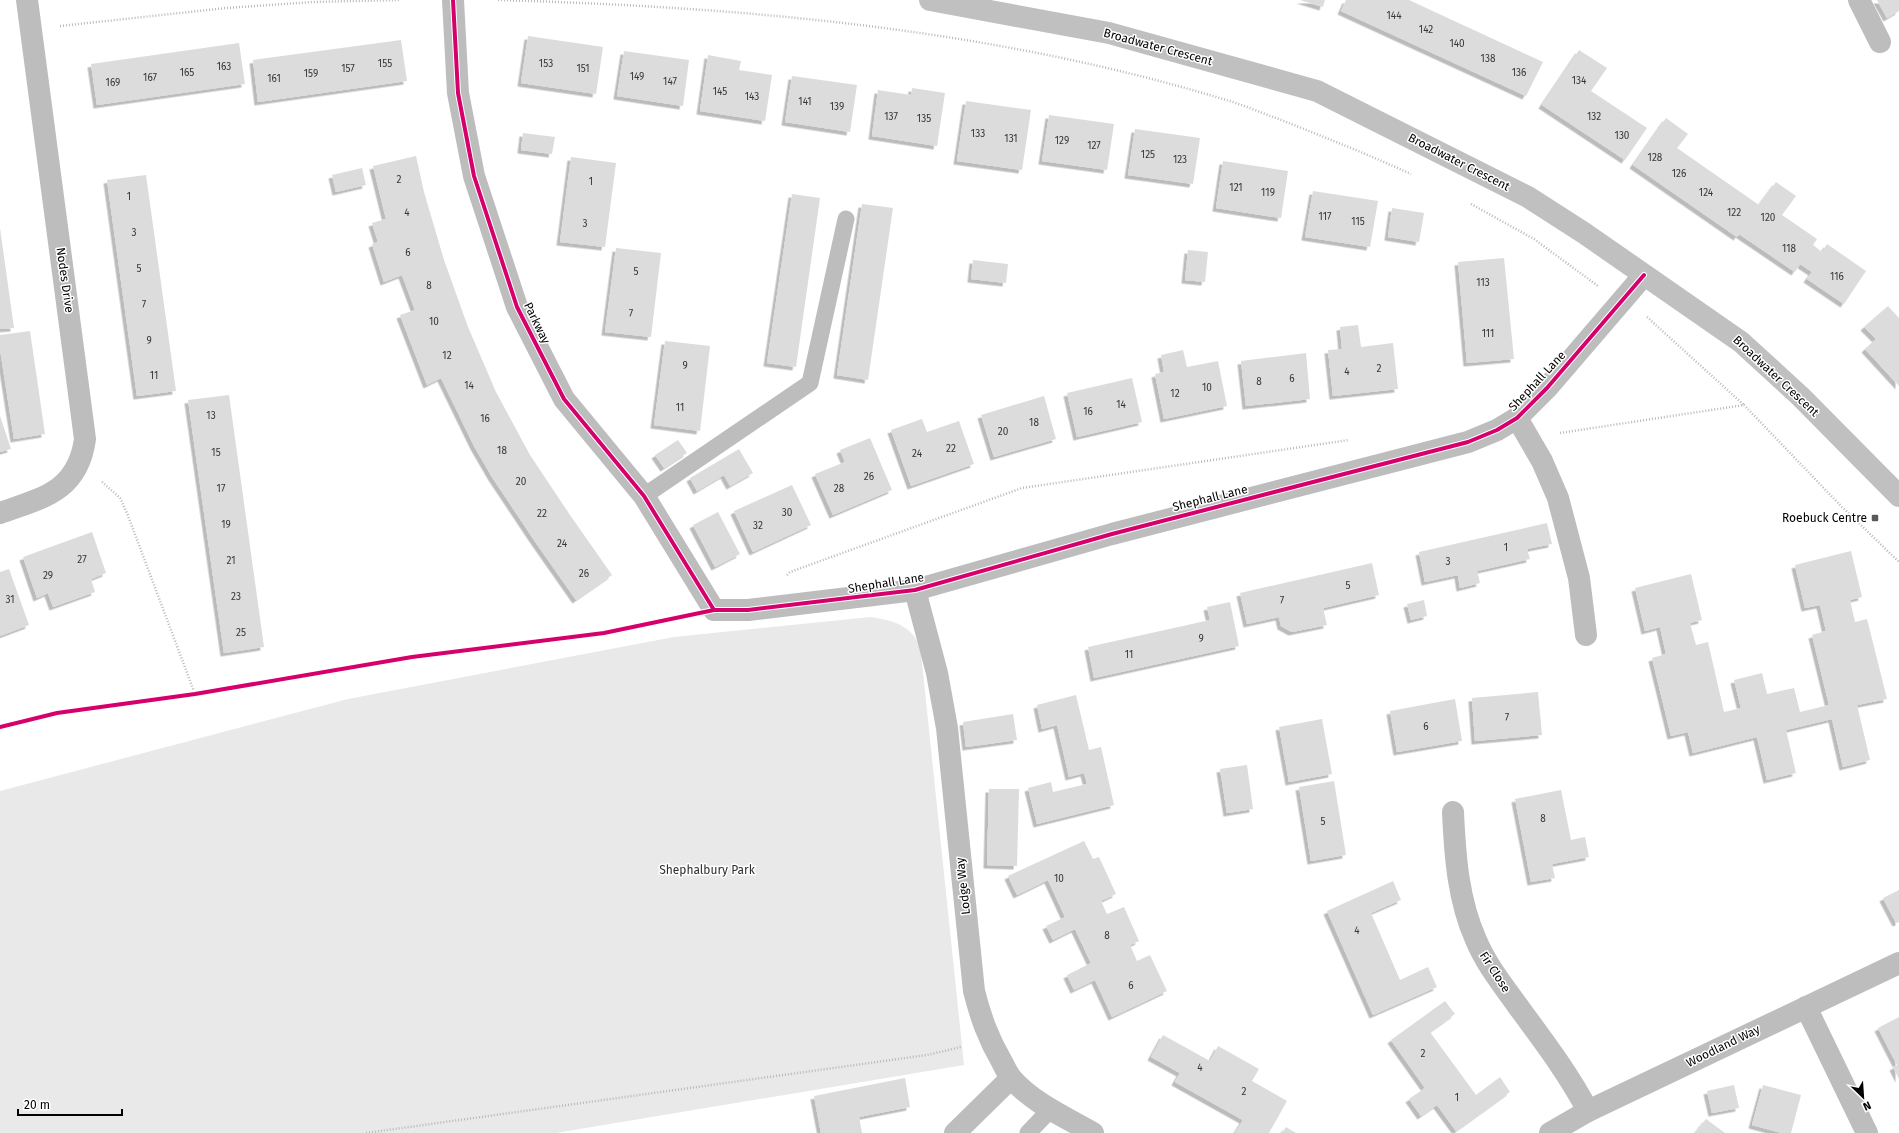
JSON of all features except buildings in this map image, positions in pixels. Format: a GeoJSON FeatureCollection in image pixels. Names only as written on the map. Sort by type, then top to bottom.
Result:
{"type":"FeatureCollection","features":[{"type":"Feature","properties":{"kind":"street","name":"Nodes Drive"},"geometry":{"type":"LineString","coordinates":[[0,513],[42,499],[58,491],[72,476],[79,464],[85,439],[27,0]]}},
{"type":"Feature","properties":{"kind":"street","name":"Parkway"},"geometry":{"type":"LineString","coordinates":[[454,0],[458,93],[474,176],[517,307],[564,399],[644,496],[714,610]]}},
{"type":"Feature","properties":{"kind":"street","name":"Broadwater Crescent"},"geometry":{"type":"LineString","coordinates":[[930,0],[1109,33],[1317,91],[1528,197],[1741,342],[1800,396],[1899,496]]}},
{"type":"Feature","properties":{"kind":"street"},"geometry":{"type":"LineString","coordinates":[[1859,0],[1880,42]]}},
{"type":"Feature","properties":{"kind":"street","name":"Shephall Lane"},"geometry":{"type":"LineString","coordinates":[[714,610],[748,610],[916,590],[1112,534],[1468,442],[1497,430],[1517,418],[1547,388],[1644,275]]}},
{"type":"Feature","properties":{"kind":"street"},"geometry":{"type":"LineString","coordinates":[[1517,418],[1542,460],[1558,498],[1579,578],[1586,635]]}},
{"type":"Feature","properties":{"kind":"street","name":"Lodge Way"},"geometry":{"type":"LineString","coordinates":[[916,590],[937,673],[946,728],[974,991],[989,1040],[1011,1078],[1030,1096],[1050,1110],[1093,1133]]}},
{"type":"Feature","properties":{"kind":"street","name":"Fir Close"},"geometry":{"type":"LineString","coordinates":[[1453,812],[1455,849],[1460,888],[1467,917],[1476,941],[1494,974],[1567,1073],[1588,1111]]}},
{"type":"Feature","properties":{"kind":"street","name":"Woodland Way"},"geometry":{"type":"LineString","coordinates":[[1550,1133],[1588,1111],[1899,963]]}},
{"type":"Feature","properties":{"kind":"street"},"geometry":{"type":"LineString","coordinates":[[1806,1006],[1867,1133]]}},
{"type":"Feature","properties":{"kind":"street"},"geometry":{"type":"LineString","coordinates":[[955,1133],[1011,1078]]}},
{"type":"Feature","properties":{"kind":"lane"},"geometry":{"type":"LineString","coordinates":[[644,496],[810,383],[846,219]]}},
{"type":"Feature","properties":{"kind":"lane"},"geometry":{"type":"LineString","coordinates":[[1028,1133],[1050,1110]]}},
{"type":"Feature","properties":{"kind":"path"},"geometry":{"type":"LineString","coordinates":[[31,26],[76,25],[226,8],[313,2],[399,0]]}},
{"type":"Feature","properties":{"kind":"path"},"geometry":{"type":"LineString","coordinates":[[498,0],[606,3],[907,30],[1052,55],[1144,77],[1225,99],[1346,144],[1414,175]]}},
{"type":"Feature","properties":{"kind":"path"},"geometry":{"type":"LineString","coordinates":[[1468,202],[1534,238],[1620,302],[1651,319],[1744,406]]}},
{"type":"Feature","properties":{"kind":"path"},"geometry":{"type":"LineString","coordinates":[[79,464],[120,498],[195,694]]}},
{"type":"Feature","properties":{"kind":"path"},"geometry":{"type":"LineString","coordinates":[[187,695],[203,692]]}},
{"type":"Feature","properties":{"kind":"path"},"geometry":{"type":"LineString","coordinates":[[366,1133],[672,1089],[927,1055],[989,1040]]}},
{"type":"Feature","properties":{"kind":"green space","name":"Shephalbury Park"},"geometry":{"type":"Polygon","coordinates":[[[871,617],[888,620],[905,627],[918,643],[921,653],[964,1065],[556,1133],[0,1133],[0,791],[348,699],[674,637],[871,617]]]}},
{"type":"Feature","properties":{"kind":"cycle path"},"geometry":{"type":"LineString","coordinates":[[453,0],[458,93],[474,176],[517,307],[564,399],[644,496],[714,610]]}},
{"type":"Feature","properties":{"kind":"cycle path"},"geometry":{"type":"LineString","coordinates":[[0,727],[57,713],[195,694],[412,657],[604,633],[714,610],[748,610],[915,590],[1112,534],[1468,442],[1497,430],[1517,418],[1547,388],[1644,275]]}},
{"type":"Feature","properties":{"kind":"place","name":"Roebuck Centre"},"geometry":{"type":"Point","coordinates":[1875,518]}}]}
